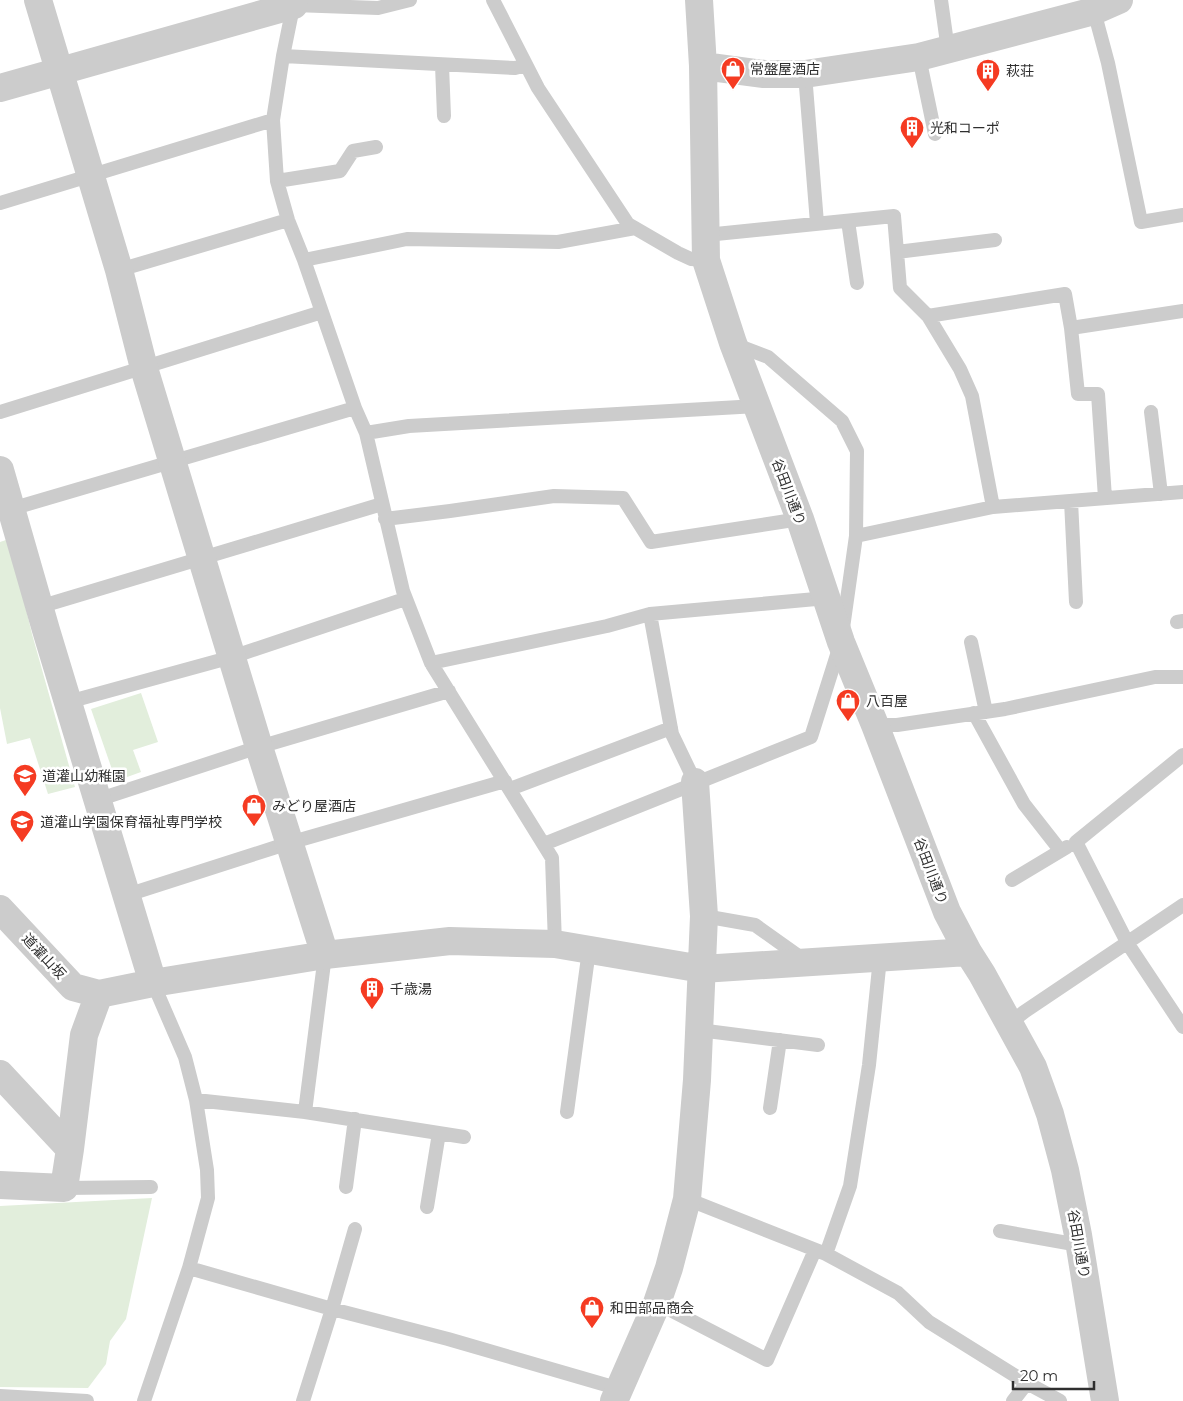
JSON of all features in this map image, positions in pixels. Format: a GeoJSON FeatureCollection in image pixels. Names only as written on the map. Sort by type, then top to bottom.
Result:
{"type":"FeatureCollection","features":[{"type":"Feature","properties":{"kind":"street"},"geometry":{"type":"LineString","coordinates":[[38,0],[119,270],[144,368],[259,747],[325,955]]}},
{"type":"Feature","properties":{"kind":"street","name":"谷田川通り"},"geometry":{"type":"LineString","coordinates":[[699,0],[703,66],[706,247],[733,343],[800,519],[841,642],[875,725],[946,912],[1033,1067],[1050,1114],[1065,1170],[1105,1401]]}},
{"type":"Feature","properties":{"kind":"street"},"geometry":{"type":"LineString","coordinates":[[703,66],[764,74],[805,74],[919,57],[1094,11],[1119,0]]}},
{"type":"Feature","properties":{"kind":"street"},"geometry":{"type":"LineString","coordinates":[[0,88],[294,2]]}},
{"type":"Feature","properties":{"kind":"street"},"geometry":{"type":"LineString","coordinates":[[0,470],[39,607],[154,983]]}},
{"type":"Feature","properties":{"kind":"street"},"geometry":{"type":"LineString","coordinates":[[617,1395],[669,1268],[687,1199],[697,1080],[704,916],[695,782]]}},
{"type":"Feature","properties":{"kind":"street","name":"道灌山坂"},"geometry":{"type":"LineString","coordinates":[[0,909],[73,987],[99,994],[325,955],[450,941],[555,944],[702,969],[968,952]]}},
{"type":"Feature","properties":{"kind":"street"},"geometry":{"type":"LineString","coordinates":[[0,1185],[64,1188],[84,1035],[99,994]]}},
{"type":"Feature","properties":{"kind":"street"},"geometry":{"type":"LineString","coordinates":[[0,1074],[70,1149]]}},
{"type":"Feature","properties":{"kind":"lane"},"geometry":{"type":"LineString","coordinates":[[410,0],[378,8],[294,2],[273,120],[277,181],[288,220],[304,260],[355,408],[366,433],[405,598],[431,663],[552,858],[555,944]]}},
{"type":"Feature","properties":{"kind":"lane"},"geometry":{"type":"LineString","coordinates":[[493,0],[538,88],[628,224],[678,253],[691,259],[706,247],[817,223],[894,216],[900,288],[928,316],[960,369],[972,396],[993,508]]}},
{"type":"Feature","properties":{"kind":"lane"},"geometry":{"type":"LineString","coordinates":[[941,0],[948,50]]}},
{"type":"Feature","properties":{"kind":"lane"},"geometry":{"type":"LineString","coordinates":[[1094,11],[1108,63],[1141,222],[1183,215]]}},
{"type":"Feature","properties":{"kind":"lane"},"geometry":{"type":"LineString","coordinates":[[283,56],[516,68],[526,65]]}},
{"type":"Feature","properties":{"kind":"lane"},"geometry":{"type":"LineString","coordinates":[[919,57],[935,134]]}},
{"type":"Feature","properties":{"kind":"lane"},"geometry":{"type":"LineString","coordinates":[[442,65],[444,116]]}},
{"type":"Feature","properties":{"kind":"lane"},"geometry":{"type":"LineString","coordinates":[[805,74],[817,223]]}},
{"type":"Feature","properties":{"kind":"lane"},"geometry":{"type":"LineString","coordinates":[[0,203],[273,120]]}},
{"type":"Feature","properties":{"kind":"lane"},"geometry":{"type":"LineString","coordinates":[[277,181],[340,171],[353,151],[376,147]]}},
{"type":"Feature","properties":{"kind":"lane"},"geometry":{"type":"LineString","coordinates":[[119,270],[288,220]]}},
{"type":"Feature","properties":{"kind":"lane"},"geometry":{"type":"LineString","coordinates":[[848,221],[857,283]]}},
{"type":"Feature","properties":{"kind":"lane"},"geometry":{"type":"LineString","coordinates":[[304,260],[407,239],[558,242],[635,228]]}},
{"type":"Feature","properties":{"kind":"lane"},"geometry":{"type":"LineString","coordinates":[[897,252],[995,240]]}},
{"type":"Feature","properties":{"kind":"lane"},"geometry":{"type":"LineString","coordinates":[[928,316],[1065,294],[1071,328],[1078,394],[1098,394],[1105,498]]}},
{"type":"Feature","properties":{"kind":"lane"},"geometry":{"type":"LineString","coordinates":[[1071,328],[1183,311]]}},
{"type":"Feature","properties":{"kind":"lane"},"geometry":{"type":"LineString","coordinates":[[0,412],[322,312]]}},
{"type":"Feature","properties":{"kind":"lane"},"geometry":{"type":"LineString","coordinates":[[544,844],[811,737],[841,642],[856,536],[857,451],[842,421],[768,357],[733,343]]}},
{"type":"Feature","properties":{"kind":"lane"},"geometry":{"type":"LineString","coordinates":[[366,433],[409,426],[757,406]]}},
{"type":"Feature","properties":{"kind":"lane"},"geometry":{"type":"LineString","coordinates":[[11,510],[355,408]]}},
{"type":"Feature","properties":{"kind":"lane"},"geometry":{"type":"LineString","coordinates":[[1151,412],[1161,494]]}},
{"type":"Feature","properties":{"kind":"lane"},"geometry":{"type":"LineString","coordinates":[[856,536],[993,508],[1183,492]]}},
{"type":"Feature","properties":{"kind":"lane"},"geometry":{"type":"LineString","coordinates":[[385,518],[554,496],[623,498],[651,542],[800,519]]}},
{"type":"Feature","properties":{"kind":"lane"},"geometry":{"type":"LineString","coordinates":[[1070,501],[1076,602]]}},
{"type":"Feature","properties":{"kind":"lane"},"geometry":{"type":"LineString","coordinates":[[39,607],[382,504]]}},
{"type":"Feature","properties":{"kind":"lane"},"geometry":{"type":"LineString","coordinates":[[68,702],[232,656],[405,598]]}},
{"type":"Feature","properties":{"kind":"lane"},"geometry":{"type":"LineString","coordinates":[[431,663],[607,626],[650,614],[827,598]]}},
{"type":"Feature","properties":{"kind":"lane"},"geometry":{"type":"LineString","coordinates":[[650,614],[672,734],[695,782]]}},
{"type":"Feature","properties":{"kind":"lane"},"geometry":{"type":"LineString","coordinates":[[971,642],[980,712],[1024,804],[1060,850]]}},
{"type":"Feature","properties":{"kind":"lane"},"geometry":{"type":"LineString","coordinates":[[875,725],[897,725],[1005,709],[1155,677],[1183,677]]}},
{"type":"Feature","properties":{"kind":"lane"},"geometry":{"type":"LineString","coordinates":[[97,800],[259,747],[449,691]]}},
{"type":"Feature","properties":{"kind":"lane"},"geometry":{"type":"LineString","coordinates":[[127,895],[289,843],[508,785],[671,728]]}},
{"type":"Feature","properties":{"kind":"lane"},"geometry":{"type":"LineString","coordinates":[[1012,880],[1076,842],[1183,754]]}},
{"type":"Feature","properties":{"kind":"lane"},"geometry":{"type":"LineString","coordinates":[[1076,842],[1128,944],[1183,1027]]}},
{"type":"Feature","properties":{"kind":"lane"},"geometry":{"type":"LineString","coordinates":[[1009,1024],[1183,905]]}},
{"type":"Feature","properties":{"kind":"lane"},"geometry":{"type":"LineString","coordinates":[[704,916],[755,926],[807,963]]}},
{"type":"Feature","properties":{"kind":"lane"},"geometry":{"type":"LineString","coordinates":[[568,1112],[588,950]]}},
{"type":"Feature","properties":{"kind":"lane"},"geometry":{"type":"LineString","coordinates":[[305,1112],[325,955]]}},
{"type":"Feature","properties":{"kind":"lane"},"geometry":{"type":"LineString","coordinates":[[656,1303],[767,1360],[850,1186],[867,1075],[880,958]]}},
{"type":"Feature","properties":{"kind":"lane"},"geometry":{"type":"LineString","coordinates":[[144,1401],[189,1268],[208,1198],[207,1170],[196,1100],[185,1057],[154,983]]}},
{"type":"Feature","properties":{"kind":"lane"},"geometry":{"type":"LineString","coordinates":[[699,1030],[818,1045]]}},
{"type":"Feature","properties":{"kind":"lane"},"geometry":{"type":"LineString","coordinates":[[770,1108],[780,1040]]}},
{"type":"Feature","properties":{"kind":"lane"},"geometry":{"type":"LineString","coordinates":[[196,1100],[305,1112],[464,1137]]}},
{"type":"Feature","properties":{"kind":"lane"},"geometry":{"type":"LineString","coordinates":[[346,1187],[355,1119]]}},
{"type":"Feature","properties":{"kind":"lane"},"geometry":{"type":"LineString","coordinates":[[427,1208],[439,1133]]}},
{"type":"Feature","properties":{"kind":"lane"},"geometry":{"type":"LineString","coordinates":[[64,1188],[151,1187]]}},
{"type":"Feature","properties":{"kind":"lane"},"geometry":{"type":"LineString","coordinates":[[687,1199],[820,1252],[898,1293],[929,1322],[1060,1401]]}},
{"type":"Feature","properties":{"kind":"lane"},"geometry":{"type":"LineString","coordinates":[[302,1401],[332,1309],[355,1229]]}},
{"type":"Feature","properties":{"kind":"lane"},"geometry":{"type":"LineString","coordinates":[[1000,1231],[1079,1245]]}},
{"type":"Feature","properties":{"kind":"lane"},"geometry":{"type":"LineString","coordinates":[[189,1268],[332,1309],[448,1339],[617,1395]]}},
{"type":"Feature","properties":{"kind":"lane"},"geometry":{"type":"LineString","coordinates":[[1012,1401],[1026,1382]]}},
{"type":"Feature","properties":{"kind":"lane"},"geometry":{"type":"LineString","coordinates":[[0,1396],[88,1401]]}},
{"type":"Feature","properties":{"kind":"green space"},"geometry":{"type":"Polygon","coordinates":[[[9,539],[32,634],[75,787],[48,794],[30,738],[7,744],[0,708],[0,542],[9,539]]]}},
{"type":"Feature","properties":{"kind":"green space"},"geometry":{"type":"Polygon","coordinates":[[[141,693],[158,742],[133,750],[141,772],[116,781],[91,709],[141,693]]]}},
{"type":"Feature","properties":{"kind":"green space"},"geometry":{"type":"Polygon","coordinates":[[[152,1198],[126,1319],[110,1341],[106,1364],[88,1388],[0,1387],[0,1206],[152,1198]]]}},
{"type":"Feature","properties":{"kind":"place","name":"常盤屋酒店"},"geometry":{"type":"Point","coordinates":[733,90]}},
{"type":"Feature","properties":{"kind":"place","name":"萩荘"},"geometry":{"type":"Point","coordinates":[988,92]}},
{"type":"Feature","properties":{"kind":"place","name":"光和コーポ"},"geometry":{"type":"Point","coordinates":[912,149]}},
{"type":"Feature","properties":{"kind":"place","name":"八百屋"},"geometry":{"type":"Point","coordinates":[848,722]}},
{"type":"Feature","properties":{"kind":"place","name":"道灌山幼稚園"},"geometry":{"type":"Point","coordinates":[25,797]}},
{"type":"Feature","properties":{"kind":"place","name":"みどり屋酒店"},"geometry":{"type":"Point","coordinates":[254,827]}},
{"type":"Feature","properties":{"kind":"place","name":"道灌山学園保育福祉専門学校"},"geometry":{"type":"Point","coordinates":[22,843]}},
{"type":"Feature","properties":{"kind":"place","name":"千歳湯"},"geometry":{"type":"Point","coordinates":[372,1010]}},
{"type":"Feature","properties":{"kind":"place","name":"和田部品商会"},"geometry":{"type":"Point","coordinates":[592,1329]}}]}
